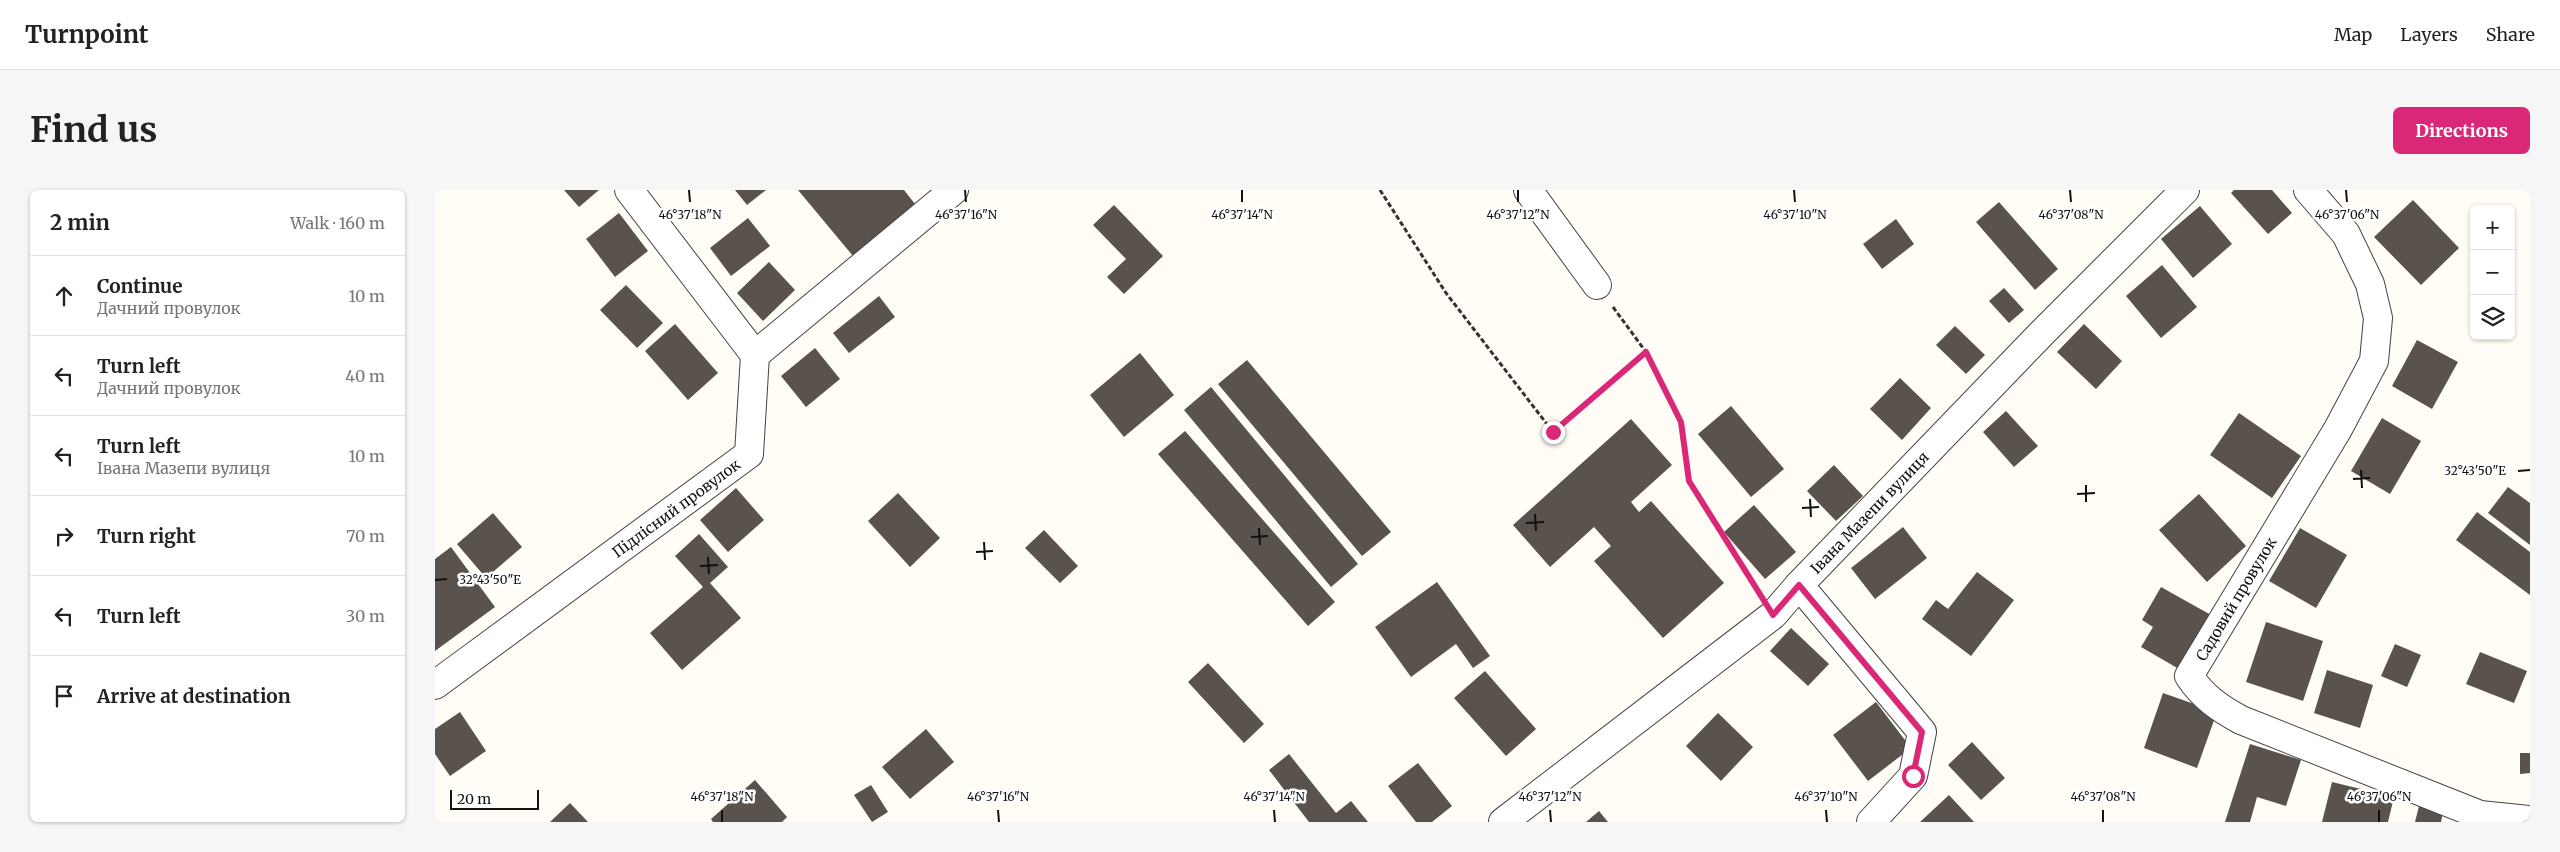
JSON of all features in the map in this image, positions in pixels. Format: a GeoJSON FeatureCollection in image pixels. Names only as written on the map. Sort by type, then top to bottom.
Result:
{"type":"FeatureCollection","features":[{"type":"Feature","properties":{"kind":"street"},"geometry":{"type":"LineString","coordinates":[[629,190],[755,355],[954,190]]}},
{"type":"Feature","properties":{"kind":"street"},"geometry":{"type":"LineString","coordinates":[[1529,190],[1597,285]]}},
{"type":"Feature","properties":{"kind":"street","name":"Івана Мазепи вулиця"},"geometry":{"type":"LineString","coordinates":[[1503,822],[1773,615],[1799,585],[2035,340],[2185,190]]}},
{"type":"Feature","properties":{"kind":"street","name":"Садовий провулок"},"geometry":{"type":"LineString","coordinates":[[2308,190],[2346,234],[2370,284],[2377,318],[2374,361],[2338,429],[2189,676],[2199,692],[2214,705],[2241,720],[2480,816],[2530,820]]}},
{"type":"Feature","properties":{"kind":"street","name":"Підлісний провулок"},"geometry":{"type":"LineString","coordinates":[[435,685],[749,454],[755,355]]}},
{"type":"Feature","properties":{"kind":"street"},"geometry":{"type":"LineString","coordinates":[[1799,585],[1922,732],[1913,776],[1871,822]]}},
{"type":"Feature","properties":{"kind":"path"},"geometry":{"type":"LineString","coordinates":[[1380,190],[1446,292],[1553,432],[1646,352]]}},
{"type":"Feature","properties":{"kind":"path"},"geometry":{"type":"LineString","coordinates":[[1597,285],[1646,352],[1681,422],[1689,481],[1773,615]]}},
{"type":"Feature","properties":{"kind":"building"},"geometry":{"type":"Polygon","coordinates":[[[564,190],[599,190],[579,207],[564,190]]]}},
{"type":"Feature","properties":{"kind":"building"},"geometry":{"type":"Polygon","coordinates":[[[735,190],[766,190],[747,205],[735,190]]]}},
{"type":"Feature","properties":{"kind":"building"},"geometry":{"type":"Polygon","coordinates":[[[798,190],[904,190],[915,204],[853,256],[798,190]]]}},
{"type":"Feature","properties":{"kind":"building"},"geometry":{"type":"Polygon","coordinates":[[[2234,190],[2272,190],[2292,213],[2268,234],[2231,193],[2234,190]]]}},
{"type":"Feature","properties":{"kind":"building"},"geometry":{"type":"Polygon","coordinates":[[[2413,200],[2459,248],[2421,285],[2374,237],[2413,200]]]}},
{"type":"Feature","properties":{"kind":"building"},"geometry":{"type":"Polygon","coordinates":[[[1999,202],[2058,269],[2035,290],[1976,222],[1999,202]]]}},
{"type":"Feature","properties":{"kind":"building"},"geometry":{"type":"Polygon","coordinates":[[[1114,205],[1163,256],[1124,294],[1107,277],[1126,259],[1093,225],[1114,205]]]}},
{"type":"Feature","properties":{"kind":"building"},"geometry":{"type":"Polygon","coordinates":[[[2200,206],[2232,244],[2193,278],[2161,239],[2200,206]]]}},
{"type":"Feature","properties":{"kind":"building"},"geometry":{"type":"Polygon","coordinates":[[[619,213],[648,251],[615,277],[586,239],[619,213]]]}},
{"type":"Feature","properties":{"kind":"building"},"geometry":{"type":"Polygon","coordinates":[[[748,218],[770,246],[731,276],[710,248],[748,218]]]}},
{"type":"Feature","properties":{"kind":"building"},"geometry":{"type":"Polygon","coordinates":[[[1896,219],[1914,244],[1882,269],[1863,244],[1896,219]]]}},
{"type":"Feature","properties":{"kind":"building"},"geometry":{"type":"Polygon","coordinates":[[[769,262],[795,290],[763,321],[737,293],[769,262]]]}},
{"type":"Feature","properties":{"kind":"building"},"geometry":{"type":"Polygon","coordinates":[[[2162,265],[2197,307],[2161,338],[2126,296],[2162,265]]]}},
{"type":"Feature","properties":{"kind":"building"},"geometry":{"type":"Polygon","coordinates":[[[626,285],[663,323],[637,348],[600,310],[626,285]]]}},
{"type":"Feature","properties":{"kind":"building"},"geometry":{"type":"Polygon","coordinates":[[[2004,288],[2024,310],[2009,323],[1989,301],[2004,288]]]}},
{"type":"Feature","properties":{"kind":"building"},"geometry":{"type":"Polygon","coordinates":[[[879,296],[895,317],[849,353],[833,333],[879,296]]]}},
{"type":"Feature","properties":{"kind":"building"},"geometry":{"type":"Polygon","coordinates":[[[675,324],[718,373],[688,400],[645,351],[675,324]]]}},
{"type":"Feature","properties":{"kind":"building"},"geometry":{"type":"Polygon","coordinates":[[[2084,324],[2122,361],[2096,389],[2057,352],[2084,324]]]}},
{"type":"Feature","properties":{"kind":"building"},"geometry":{"type":"Polygon","coordinates":[[[1955,326],[1985,355],[1966,374],[1936,345],[1955,326]]]}},
{"type":"Feature","properties":{"kind":"building"},"geometry":{"type":"Polygon","coordinates":[[[2417,340],[2458,362],[2432,409],[2392,386],[2417,340]]]}},
{"type":"Feature","properties":{"kind":"building"},"geometry":{"type":"Polygon","coordinates":[[[815,348],[840,379],[806,407],[781,376],[815,348]]]}},
{"type":"Feature","properties":{"kind":"building"},"geometry":{"type":"Polygon","coordinates":[[[1140,353],[1174,395],[1124,437],[1090,395],[1140,353]]]}},
{"type":"Feature","properties":{"kind":"building"},"geometry":{"type":"Polygon","coordinates":[[[1247,360],[1391,532],[1362,556],[1218,384],[1247,360]]]}},
{"type":"Feature","properties":{"kind":"building"},"geometry":{"type":"Polygon","coordinates":[[[1900,378],[1931,408],[1902,440],[1870,409],[1900,378]]]}},
{"type":"Feature","properties":{"kind":"building"},"geometry":{"type":"Polygon","coordinates":[[[1211,387],[1358,564],[1331,587],[1184,410],[1211,387]]]}},
{"type":"Feature","properties":{"kind":"building"},"geometry":{"type":"Polygon","coordinates":[[[1731,406],[1784,469],[1751,497],[1698,434],[1731,406]]]}},
{"type":"Feature","properties":{"kind":"building"},"geometry":{"type":"Polygon","coordinates":[[[2006,411],[2038,446],[2014,467],[1983,432],[2006,411]]]}},
{"type":"Feature","properties":{"kind":"building"},"geometry":{"type":"Polygon","coordinates":[[[2239,413],[2301,456],[2272,498],[2210,455],[2239,413]]]}},
{"type":"Feature","properties":{"kind":"building"},"geometry":{"type":"Polygon","coordinates":[[[2382,418],[2421,441],[2390,494],[2351,471],[2382,418]]]}},
{"type":"Feature","properties":{"kind":"building"},"geometry":{"type":"Polygon","coordinates":[[[1631,419],[1672,465],[1631,502],[1639,512],[1651,501],[1724,583],[1663,638],[1594,561],[1611,546],[1594,527],[1550,567],[1513,525],[1631,419]]]}},
{"type":"Feature","properties":{"kind":"building"},"geometry":{"type":"Polygon","coordinates":[[[1185,431],[1335,602],[1308,626],[1158,454],[1185,431]]]}},
{"type":"Feature","properties":{"kind":"building"},"geometry":{"type":"Polygon","coordinates":[[[1834,465],[1863,496],[1836,521],[1807,491],[1834,465]]]}},
{"type":"Feature","properties":{"kind":"building"},"geometry":{"type":"Polygon","coordinates":[[[2508,487],[2530,503],[2530,545],[2488,513],[2508,487]]]}},
{"type":"Feature","properties":{"kind":"building"},"geometry":{"type":"Polygon","coordinates":[[[736,488],[764,520],[728,552],[700,520],[736,488]]]}},
{"type":"Feature","properties":{"kind":"building"},"geometry":{"type":"Polygon","coordinates":[[[898,493],[940,538],[910,567],[868,521],[898,493]]]}},
{"type":"Feature","properties":{"kind":"building"},"geometry":{"type":"Polygon","coordinates":[[[2199,494],[2246,546],[2207,582],[2159,530],[2199,494]]]}},
{"type":"Feature","properties":{"kind":"building"},"geometry":{"type":"Polygon","coordinates":[[[1754,505],[1796,552],[1765,579],[1724,532],[1754,505]]]}},
{"type":"Feature","properties":{"kind":"building"},"geometry":{"type":"Polygon","coordinates":[[[2477,512],[2530,552],[2530,595],[2456,540],[2477,512]]]}},
{"type":"Feature","properties":{"kind":"building"},"geometry":{"type":"Polygon","coordinates":[[[493,513],[522,547],[486,578],[457,544],[493,513]]]}},
{"type":"Feature","properties":{"kind":"building"},"geometry":{"type":"Polygon","coordinates":[[[1903,527],[1927,558],[1875,599],[1851,568],[1903,527]]]}},
{"type":"Feature","properties":{"kind":"building"},"geometry":{"type":"Polygon","coordinates":[[[2300,528],[2347,555],[2316,608],[2269,581],[2300,528]]]}},
{"type":"Feature","properties":{"kind":"building"},"geometry":{"type":"Polygon","coordinates":[[[1044,530],[1078,566],[1060,583],[1025,548],[1044,530]]]}},
{"type":"Feature","properties":{"kind":"building"},"geometry":{"type":"Polygon","coordinates":[[[699,534],[728,567],[710,583],[741,618],[682,670],[650,633],[703,587],[675,556],[699,534]]]}},
{"type":"Feature","properties":{"kind":"building"},"geometry":{"type":"Polygon","coordinates":[[[451,547],[495,607],[435,651],[435,559],[451,547]]]}},
{"type":"Feature","properties":{"kind":"building"},"geometry":{"type":"Polygon","coordinates":[[[1977,572],[2014,600],[1971,656],[1922,619],[1936,600],[1948,609],[1977,572]]]}},
{"type":"Feature","properties":{"kind":"building"},"geometry":{"type":"Polygon","coordinates":[[[1437,582],[1490,656],[1473,668],[1456,644],[1411,677],[1375,627],[1437,582]]]}},
{"type":"Feature","properties":{"kind":"building"},"geometry":{"type":"Polygon","coordinates":[[[2161,587],[2211,615],[2179,669],[2141,647],[2153,627],[2142,620],[2161,587]]]}},
{"type":"Feature","properties":{"kind":"building"},"geometry":{"type":"Polygon","coordinates":[[[2266,622],[2323,641],[2303,701],[2246,682],[2266,622]]]}},
{"type":"Feature","properties":{"kind":"building"},"geometry":{"type":"Polygon","coordinates":[[[1791,628],[1829,664],[1808,686],[1770,651],[1791,628]]]}},
{"type":"Feature","properties":{"kind":"building"},"geometry":{"type":"Polygon","coordinates":[[[2395,644],[2421,655],[2407,687],[2381,676],[2395,644]]]}},
{"type":"Feature","properties":{"kind":"building"},"geometry":{"type":"Polygon","coordinates":[[[2480,652],[2527,671],[2514,703],[2466,684],[2480,652]]]}},
{"type":"Feature","properties":{"kind":"building"},"geometry":{"type":"Polygon","coordinates":[[[1208,663],[1264,724],[1244,743],[1188,682],[1208,663]]]}},
{"type":"Feature","properties":{"kind":"building"},"geometry":{"type":"Polygon","coordinates":[[[2327,670],[2373,685],[2360,728],[2314,713],[2327,670]]]}},
{"type":"Feature","properties":{"kind":"building"},"geometry":{"type":"Polygon","coordinates":[[[1485,671],[1536,729],[1506,756],[1454,698],[1485,671]]]}},
{"type":"Feature","properties":{"kind":"building"},"geometry":{"type":"Polygon","coordinates":[[[2163,693],[2217,712],[2197,768],[2144,748],[2163,693]]]}},
{"type":"Feature","properties":{"kind":"building"},"geometry":{"type":"Polygon","coordinates":[[[1876,702],[1911,748],[1868,781],[1833,735],[1876,702]]]}},
{"type":"Feature","properties":{"kind":"building"},"geometry":{"type":"Polygon","coordinates":[[[460,712],[486,751],[450,776],[435,754],[435,729],[460,712]]]}},
{"type":"Feature","properties":{"kind":"building"},"geometry":{"type":"Polygon","coordinates":[[[1718,713],[1753,747],[1721,781],[1686,746],[1718,713]]]}},
{"type":"Feature","properties":{"kind":"building"},"geometry":{"type":"Polygon","coordinates":[[[926,729],[954,762],[910,799],[882,767],[926,729]]]}},
{"type":"Feature","properties":{"kind":"building"},"geometry":{"type":"Polygon","coordinates":[[[1972,742],[2005,778],[1981,800],[1948,765],[1972,742]]]}},
{"type":"Feature","properties":{"kind":"building"},"geometry":{"type":"Polygon","coordinates":[[[2250,744],[2301,760],[2286,806],[2257,797],[2250,822],[2225,822],[2250,744]]]}},
{"type":"Feature","properties":{"kind":"building"},"geometry":{"type":"Polygon","coordinates":[[[2520,753],[2530,753],[2530,773],[2520,774],[2520,753]]]}},
{"type":"Feature","properties":{"kind":"building"},"geometry":{"type":"Polygon","coordinates":[[[1289,754],[1336,813],[1351,801],[1368,822],[1309,822],[1269,770],[1289,754]]]}},
{"type":"Feature","properties":{"kind":"building"},"geometry":{"type":"Polygon","coordinates":[[[1418,763],[1452,806],[1432,822],[1416,822],[1388,786],[1418,763]]]}},
{"type":"Feature","properties":{"kind":"building"},"geometry":{"type":"Polygon","coordinates":[[[755,780],[787,817],[782,822],[713,822],[711,819],[755,780]]]}},
{"type":"Feature","properties":{"kind":"building"},"geometry":{"type":"Polygon","coordinates":[[[2332,782],[2394,797],[2388,822],[2322,822],[2332,782]]]}},
{"type":"Feature","properties":{"kind":"building"},"geometry":{"type":"Polygon","coordinates":[[[871,785],[888,812],[872,822],[854,795],[871,785]]]}},
{"type":"Feature","properties":{"kind":"building"},"geometry":{"type":"Polygon","coordinates":[[[1949,795],[1974,822],[1920,822],[1949,795]]]}},
{"type":"Feature","properties":{"kind":"building"},"geometry":{"type":"Polygon","coordinates":[[[570,803],[588,822],[550,822],[570,803]]]}},
{"type":"Feature","properties":{"kind":"building"},"geometry":{"type":"Polygon","coordinates":[[[2419,806],[2443,812],[2441,822],[2415,822],[2419,806]]]}},
{"type":"Feature","properties":{"kind":"building"},"geometry":{"type":"Polygon","coordinates":[[[1599,811],[1608,822],[1586,822],[1599,811]]]}},
{"type":"Feature","properties":{"kind":"route"},"geometry":{"type":"LineString","coordinates":[[1553,432],[1646,352],[1681,422],[1689,481],[1773,615],[1799,585],[1922,732],[1913,776]]}}]}
